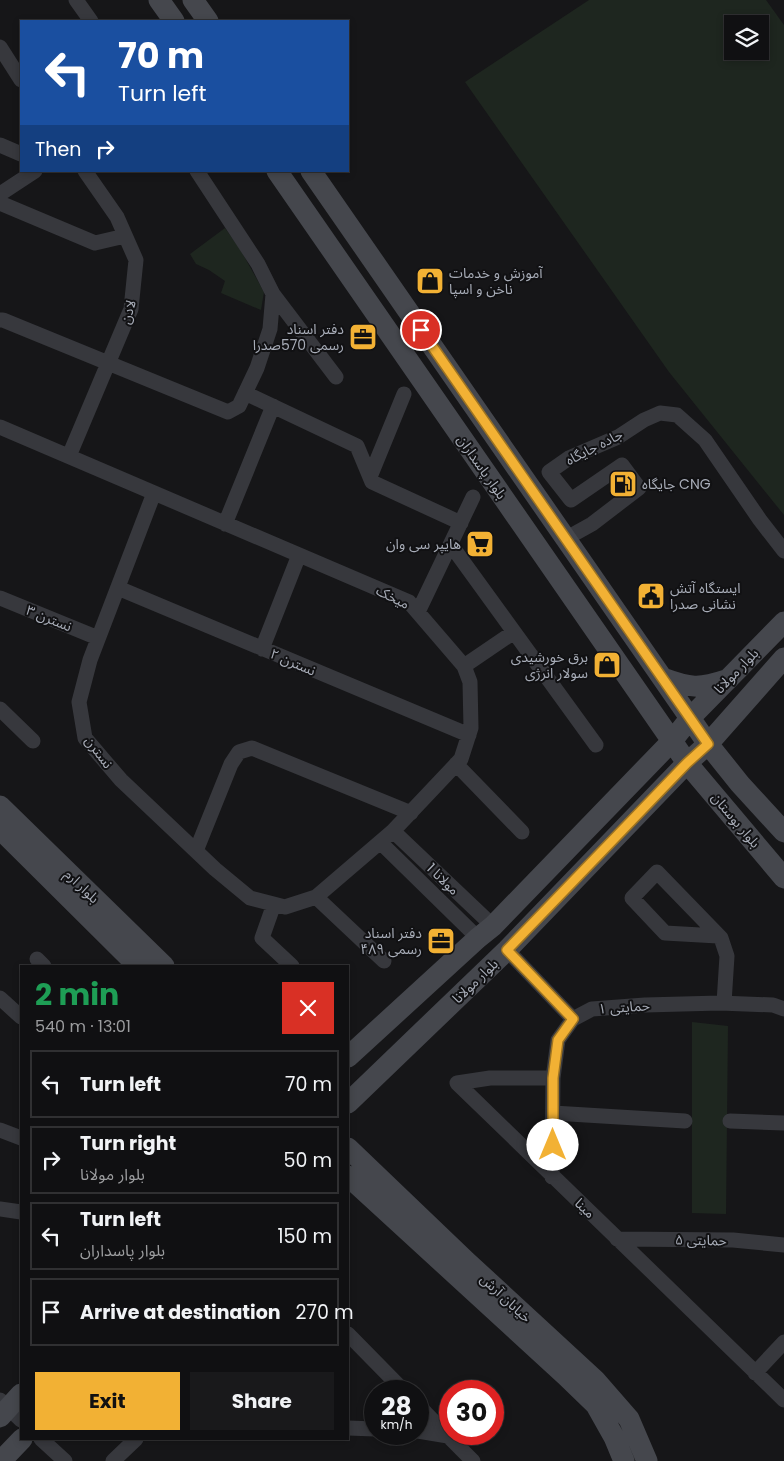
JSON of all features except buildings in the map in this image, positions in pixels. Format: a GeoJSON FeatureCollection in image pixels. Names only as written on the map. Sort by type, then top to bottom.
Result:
{"type":"FeatureCollection","features":[{"type":"Feature","properties":{"kind":"main road"},"geometry":{"type":"LineString","coordinates":[[159,0],[173,20]]}},
{"type":"Feature","properties":{"kind":"main road"},"geometry":{"type":"LineString","coordinates":[[193,0],[207,20]]}},
{"type":"Feature","properties":{"kind":"main road","name":"بلوار پاسداران"},"geometry":{"type":"LineString","coordinates":[[278,172],[687,763]]}},
{"type":"Feature","properties":{"kind":"main road","name":"بلوار پاسداران"},"geometry":{"type":"LineString","coordinates":[[312,172],[708,744]]}},
{"type":"Feature","properties":{"kind":"main road"},"geometry":{"type":"LineString","coordinates":[[344,268],[368,253]]}},
{"type":"Feature","properties":{"kind":"main road","name":"بلوار مولانا"},"geometry":{"type":"LineString","coordinates":[[349,1056],[486,932],[672,741],[691,717],[784,622]]}},
{"type":"Feature","properties":{"kind":"main road","name":"بلوار مولانا"},"geometry":{"type":"LineString","coordinates":[[349,1103],[507,950],[687,763],[708,744],[784,658]]}},
{"type":"Feature","properties":{"kind":"main road"},"geometry":{"type":"LineString","coordinates":[[663,678],[691,686],[705,687],[727,680]]}},
{"type":"Feature","properties":{"kind":"main road","name":"بلوار بوستان"},"geometry":{"type":"LineString","coordinates":[[708,744],[740,784],[780,820]]}},
{"type":"Feature","properties":{"kind":"main road","name":"بلوار بوستان"},"geometry":{"type":"LineString","coordinates":[[687,763],[784,878]]}},
{"type":"Feature","properties":{"kind":"main road","name":"بلوار ارم"},"geometry":{"type":"LineString","coordinates":[[0,806],[163,965]]}},
{"type":"Feature","properties":{"kind":"main road","name":"بلوار ارم"},"geometry":{"type":"LineString","coordinates":[[0,829],[137,965]]}},
{"type":"Feature","properties":{"kind":"main road","name":"خیابان آرش"},"geometry":{"type":"LineString","coordinates":[[349,1149],[459,1267],[596,1405],[614,1437],[624,1461]]}},
{"type":"Feature","properties":{"kind":"main road","name":"خیابان آرش"},"geometry":{"type":"LineString","coordinates":[[349,1177],[595,1380],[629,1419],[648,1461]]}},
{"type":"Feature","properties":{"kind":"main road"},"geometry":{"type":"LineString","coordinates":[[1,1461],[21,1440]]}},
{"type":"Feature","properties":{"kind":"street"},"geometry":{"type":"LineString","coordinates":[[76,0],[91,20]]}},
{"type":"Feature","properties":{"kind":"street"},"geometry":{"type":"LineString","coordinates":[[0,47],[20,78]]}},
{"type":"Feature","properties":{"kind":"street"},"geometry":{"type":"LineString","coordinates":[[0,145],[20,154]]}},
{"type":"Feature","properties":{"kind":"street"},"geometry":{"type":"LineString","coordinates":[[0,194],[33,172]]}},
{"type":"Feature","properties":{"kind":"street","name":"لادن"},"geometry":{"type":"LineString","coordinates":[[69,456],[131,309],[136,260],[117,217],[86,172]]}},
{"type":"Feature","properties":{"kind":"street"},"geometry":{"type":"LineString","coordinates":[[197,172],[258,264],[273,294],[336,377]]}},
{"type":"Feature","properties":{"kind":"street"},"geometry":{"type":"LineString","coordinates":[[0,203],[95,243],[125,236]]}},
{"type":"Feature","properties":{"kind":"street"},"geometry":{"type":"LineString","coordinates":[[0,320],[228,412],[239,406],[257,368],[270,329],[273,294]]}},
{"type":"Feature","properties":{"kind":"street"},"geometry":{"type":"LineString","coordinates":[[245,393],[357,446],[372,482],[461,523]]}},
{"type":"Feature","properties":{"kind":"street"},"geometry":{"type":"LineString","coordinates":[[370,477],[404,394]]}},
{"type":"Feature","properties":{"kind":"street"},"geometry":{"type":"LineString","coordinates":[[225,524],[273,406]]}},
{"type":"Feature","properties":{"kind":"street","name":"جاده جایگاه"},"geometry":{"type":"LineString","coordinates":[[565,538],[592,524],[639,488],[622,465],[572,500],[549,472],[569,458],[618,437],[644,420],[660,413],[677,414],[705,440],[760,520],[784,551]]}},
{"type":"Feature","properties":{"kind":"street","name":"میخک"},"geometry":{"type":"LineString","coordinates":[[0,427],[409,602],[464,666],[470,682],[471,728],[461,759],[381,843],[316,897],[279,906]]}},
{"type":"Feature","properties":{"kind":"street","name":"نسترن"},"geometry":{"type":"LineString","coordinates":[[154,493],[90,660],[79,702],[85,738],[121,780],[196,851],[250,898],[279,906]]}},
{"type":"Feature","properties":{"kind":"street"},"geometry":{"type":"LineString","coordinates":[[418,612],[473,497]]}},
{"type":"Feature","properties":{"kind":"street"},"geometry":{"type":"LineString","coordinates":[[451,545],[596,746]]}},
{"type":"Feature","properties":{"kind":"street"},"geometry":{"type":"LineString","coordinates":[[262,648],[298,555]]}},
{"type":"Feature","properties":{"kind":"street","name":"نسترن ۲"},"geometry":{"type":"LineString","coordinates":[[118,588],[469,735]]}},
{"type":"Feature","properties":{"kind":"street","name":"نسترن ۳"},"geometry":{"type":"LineString","coordinates":[[0,598],[98,638]]}},
{"type":"Feature","properties":{"kind":"street"},"geometry":{"type":"LineString","coordinates":[[464,666],[514,632]]}},
{"type":"Feature","properties":{"kind":"street"},"geometry":{"type":"LineString","coordinates":[[0,710],[33,741]]}},
{"type":"Feature","properties":{"kind":"street"},"geometry":{"type":"LineString","coordinates":[[196,851],[231,764],[239,752],[252,748],[411,813]]}},
{"type":"Feature","properties":{"kind":"street"},"geometry":{"type":"LineString","coordinates":[[456,764],[522,832]]}},
{"type":"Feature","properties":{"kind":"street","name":"مولانا 1"},"geometry":{"type":"LineString","coordinates":[[393,831],[486,932]]}},
{"type":"Feature","properties":{"kind":"street","name":"مولانا 1"},"geometry":{"type":"LineString","coordinates":[[381,843],[486,932]]}},
{"type":"Feature","properties":{"kind":"street"},"geometry":{"type":"LineString","coordinates":[[718,936],[665,933],[632,898],[657,872],[721,938],[727,956],[722,1003]]}},
{"type":"Feature","properties":{"kind":"street"},"geometry":{"type":"LineString","coordinates":[[316,897],[384,961]]}},
{"type":"Feature","properties":{"kind":"street"},"geometry":{"type":"LineString","coordinates":[[279,906],[262,938],[291,965]]}},
{"type":"Feature","properties":{"kind":"street"},"geometry":{"type":"LineString","coordinates":[[507,950],[573,1019]]}},
{"type":"Feature","properties":{"kind":"street"},"geometry":{"type":"LineString","coordinates":[[0,998],[20,1016]]}},
{"type":"Feature","properties":{"kind":"street","name":"حمایتی ۱"},"geometry":{"type":"LineString","coordinates":[[552,1177],[553,1078],[558,1040],[573,1019],[592,1009],[645,1005],[722,1003],[773,1005],[784,1009]]}},
{"type":"Feature","properties":{"kind":"street","name":"مینا"},"geometry":{"type":"LineString","coordinates":[[553,1078],[490,1078],[456,1084],[784,1400]]}},
{"type":"Feature","properties":{"kind":"street"},"geometry":{"type":"LineString","coordinates":[[553,1113],[685,1121]]}},
{"type":"Feature","properties":{"kind":"street"},"geometry":{"type":"LineString","coordinates":[[730,1121],[784,1123]]}},
{"type":"Feature","properties":{"kind":"street"},"geometry":{"type":"LineString","coordinates":[[0,1130],[20,1138]]}},
{"type":"Feature","properties":{"kind":"street"},"geometry":{"type":"LineString","coordinates":[[0,1209],[20,1212]]}},
{"type":"Feature","properties":{"kind":"street","name":"حمایتی ۵"},"geometry":{"type":"LineString","coordinates":[[617,1239],[733,1240],[784,1245]]}},
{"type":"Feature","properties":{"kind":"street"},"geometry":{"type":"LineString","coordinates":[[349,1335],[393,1380]]}},
{"type":"Feature","properties":{"kind":"street"},"geometry":{"type":"LineString","coordinates":[[755,1373],[784,1342]]}},
{"type":"Feature","properties":{"kind":"street"},"geometry":{"type":"LineString","coordinates":[[429,1416],[439,1427]]}},
{"type":"Feature","properties":{"kind":"street"},"geometry":{"type":"LineString","coordinates":[[349,1428],[364,1429]]}},
{"type":"Feature","properties":{"kind":"street"},"geometry":{"type":"LineString","coordinates":[[42,1440],[65,1461]]}},
{"type":"Feature","properties":{"kind":"street"},"geometry":{"type":"LineString","coordinates":[[113,1461],[135,1440]]}},
{"type":"Feature","properties":{"kind":"street"},"geometry":{"type":"LineString","coordinates":[[457,1445],[473,1461]]}},
{"type":"Feature","properties":{"kind":"shaded area"},"geometry":{"type":"Polygon","coordinates":[[[589,0],[766,0],[784,25],[784,515],[669,372],[465,82],[589,0]]]}},
{"type":"Feature","properties":{"kind":"shaded area"},"geometry":{"type":"Polygon","coordinates":[[[225,228],[240,249],[264,292],[261,310],[221,293],[225,281],[196,264],[190,254],[225,228]]]}},
{"type":"Feature","properties":{"kind":"shaded area"},"geometry":{"type":"Polygon","coordinates":[[[692,1022],[728,1026],[726,1214],[692,1213],[692,1022]]]}},
{"type":"Feature","properties":{"kind":"place","name":"آموزش و خدمات ناخن و اسپا"},"geometry":{"type":"Point","coordinates":[430,281]}},
{"type":"Feature","properties":{"kind":"place","name":"دفتر اسناد رسمی 570صدرا"},"geometry":{"type":"Point","coordinates":[363,337]}},
{"type":"Feature","properties":{"kind":"place","name":"جایگاه CNG"},"geometry":{"type":"Point","coordinates":[623,484]}},
{"type":"Feature","properties":{"kind":"place","name":"هایپر سی وان"},"geometry":{"type":"Point","coordinates":[480,544]}},
{"type":"Feature","properties":{"kind":"place","name":"ایستگاه آتش نشانی صدرا"},"geometry":{"type":"Point","coordinates":[651,596]}},
{"type":"Feature","properties":{"kind":"place","name":"برق خورشیدی سولار انرژی"},"geometry":{"type":"Point","coordinates":[607,665]}},
{"type":"Feature","properties":{"kind":"place","name":"دفتر اسناد رسمی ۴۸۹"},"geometry":{"type":"Point","coordinates":[441,941]}},
{"type":"Feature","properties":{"kind":"route"},"geometry":{"type":"LineString","coordinates":[[421,330],[708,744],[687,763],[507,950],[573,1019],[558,1040],[553,1078],[553,1145]]}}]}
